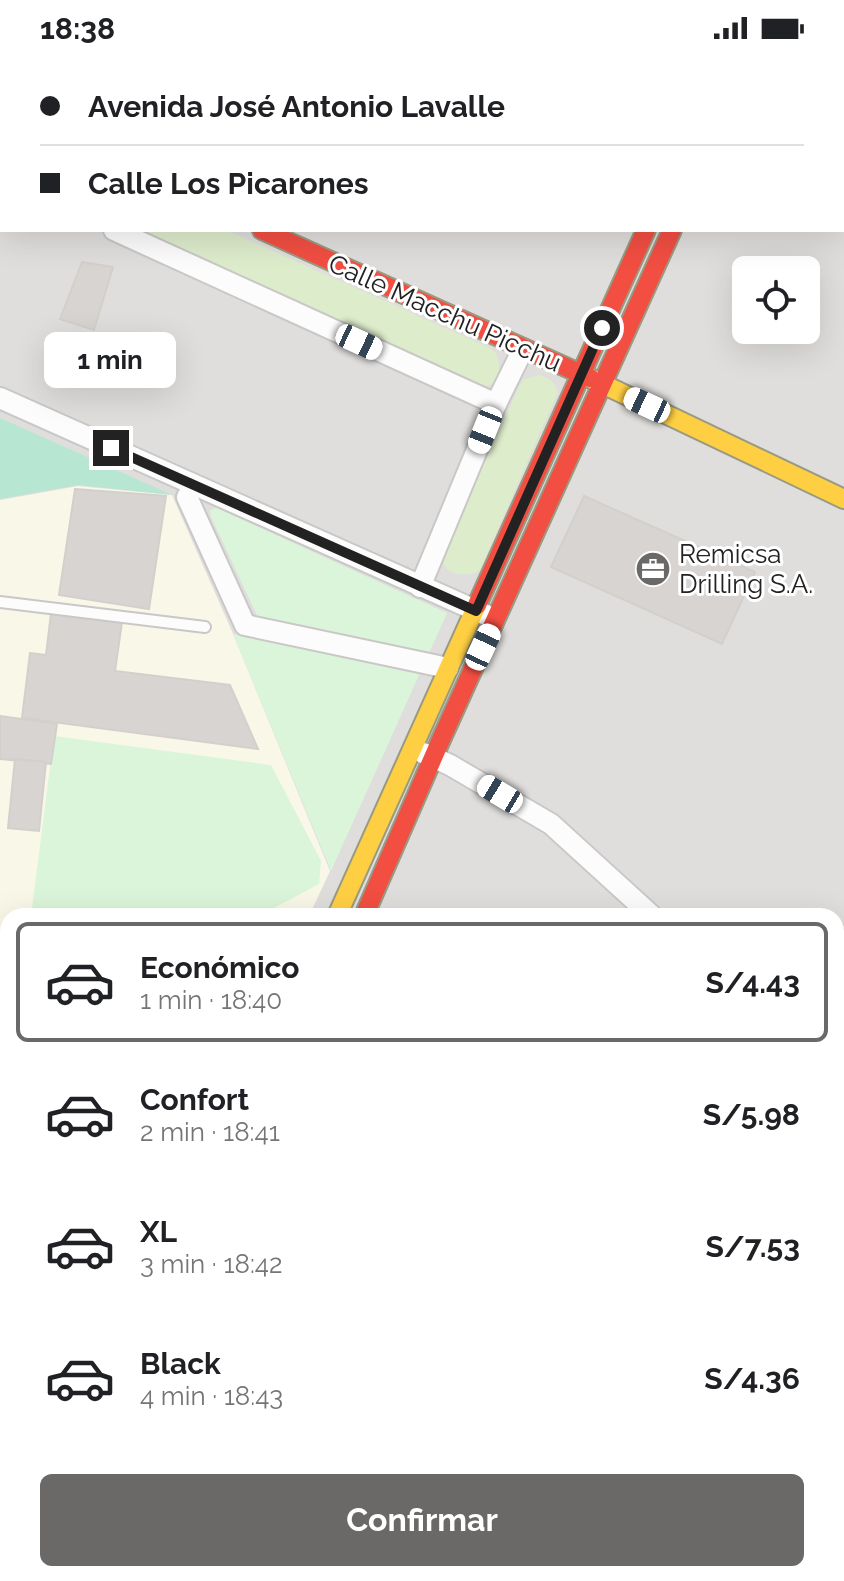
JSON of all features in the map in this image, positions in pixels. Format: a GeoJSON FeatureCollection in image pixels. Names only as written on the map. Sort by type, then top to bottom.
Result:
{"type":"FeatureCollection","features":[{"type":"Feature","properties":{"kind":"main road","name":"Calle Macchu Picchu"},"geometry":{"type":"LineString","coordinates":[[266,232],[581,374],[844,499]]}},
{"type":"Feature","properties":{"kind":"main road"},"geometry":{"type":"LineString","coordinates":[[341,908],[645,232]]}},
{"type":"Feature","properties":{"kind":"main road"},"geometry":{"type":"LineString","coordinates":[[367,908],[432,756],[671,232]]}},
{"type":"Feature","properties":{"kind":"street"},"geometry":{"type":"LineString","coordinates":[[118,232],[496,404]]}},
{"type":"Feature","properties":{"kind":"street"},"geometry":{"type":"LineString","coordinates":[[420,587],[496,404],[523,349]]}},
{"type":"Feature","properties":{"kind":"street"},"geometry":{"type":"LineString","coordinates":[[0,398],[497,619]]}},
{"type":"Feature","properties":{"kind":"street"},"geometry":{"type":"LineString","coordinates":[[194,486],[187,497],[245,625],[448,668]]}},
{"type":"Feature","properties":{"kind":"street"},"geometry":{"type":"LineString","coordinates":[[412,748],[432,756],[551,824],[643,908]]}},
{"type":"Feature","properties":{"kind":"lane"},"geometry":{"type":"LineString","coordinates":[[0,602],[205,627]]}},
{"type":"Feature","properties":{"kind":"shaded area"},"geometry":{"type":"Polygon","coordinates":[[[0,232],[844,232],[844,908],[0,908],[0,232]]]}},
{"type":"Feature","properties":{"kind":"shaded area"},"geometry":{"type":"Polygon","coordinates":[[[78,486],[172,495],[231,629],[330,871],[313,908],[0,908],[0,500],[78,486]]]}},
{"type":"Feature","properties":{"kind":"green space"},"geometry":{"type":"Polygon","coordinates":[[[136,232],[230,232],[490,348],[496,354],[499,371],[497,380],[483,389],[136,232]]]}},
{"type":"Feature","properties":{"kind":"green space"},"geometry":{"type":"Polygon","coordinates":[[[539,375],[551,381],[558,392],[480,570],[456,574],[446,567],[442,556],[519,387],[523,380],[539,375]]]}},
{"type":"Feature","properties":{"kind":"green space"},"geometry":{"type":"Polygon","coordinates":[[[0,418],[172,495],[78,485],[0,499],[0,418]]]}},
{"type":"Feature","properties":{"kind":"green space"},"geometry":{"type":"Polygon","coordinates":[[[217,508],[447,613],[331,871],[233,634],[268,639],[211,517],[210,510],[217,508]]]}},
{"type":"Feature","properties":{"kind":"green space"},"geometry":{"type":"Polygon","coordinates":[[[54,736],[271,765],[321,861],[319,884],[274,908],[32,908],[54,736]]]}},
{"type":"Feature","properties":{"kind":"building"},"geometry":{"type":"Polygon","coordinates":[[[82,262],[113,267],[94,330],[60,319],[82,262]]]}},
{"type":"Feature","properties":{"kind":"building"},"geometry":{"type":"Polygon","coordinates":[[[75,489],[166,496],[149,609],[59,595],[75,489]]]}},
{"type":"Feature","properties":{"kind":"building","name":"Remicsa Drilling S.A."},"geometry":{"type":"Polygon","coordinates":[[[584,496],[755,572],[722,644],[551,567],[584,496]]]}},
{"type":"Feature","properties":{"kind":"building"},"geometry":{"type":"Polygon","coordinates":[[[51,613],[122,622],[115,671],[230,685],[258,749],[22,718],[30,653],[46,655],[51,613]]]}},
{"type":"Feature","properties":{"kind":"building"},"geometry":{"type":"Polygon","coordinates":[[[0,716],[57,724],[51,764],[0,759],[0,716]]]}},
{"type":"Feature","properties":{"kind":"building"},"geometry":{"type":"Polygon","coordinates":[[[15,759],[46,762],[39,831],[8,828],[15,759]]]}},
{"type":"Feature","properties":{"kind":"traffic: slow"},"geometry":{"type":"LineString","coordinates":[[590,378],[844,499]]}},
{"type":"Feature","properties":{"kind":"traffic: slow"},"geometry":{"type":"LineString","coordinates":[[341,908],[477,605]]}},
{"type":"Feature","properties":{"kind":"traffic: jam"},"geometry":{"type":"LineString","coordinates":[[266,232],[590,378]]}},
{"type":"Feature","properties":{"kind":"traffic: jam"},"geometry":{"type":"LineString","coordinates":[[477,605],[645,232]]}},
{"type":"Feature","properties":{"kind":"traffic: jam"},"geometry":{"type":"LineString","coordinates":[[367,908],[671,232]]}},
{"type":"Feature","properties":{"kind":"place","name":"Remicsa Drilling S.A."},"geometry":{"type":"Point","coordinates":[653,569]}},
{"type":"Feature","properties":{"kind":"route"},"geometry":{"type":"LineString","coordinates":[[111,448],[476,611],[602,328]]}}]}
